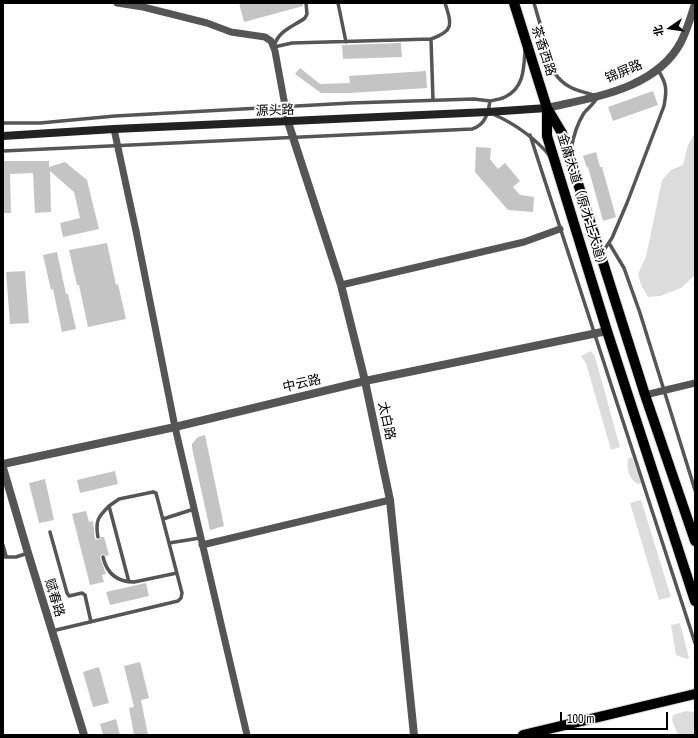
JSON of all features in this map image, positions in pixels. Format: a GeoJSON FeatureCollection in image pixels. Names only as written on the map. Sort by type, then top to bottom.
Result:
{"type":"FeatureCollection","features":[{"type":"Feature","properties":{"kind":"main road","name":"茶香西路"},"geometry":{"type":"LineString","coordinates":[[514,3],[547,108]]}},
{"type":"Feature","properties":{"kind":"main road","name":"源头路"},"geometry":{"type":"LineString","coordinates":[[3,136],[114,129],[288,122],[547,108]]}},
{"type":"Feature","properties":{"kind":"main road","name":"金庸大道（原才士大道）"},"geometry":{"type":"LineString","coordinates":[[547,108],[562,133],[646,395],[695,541]]}},
{"type":"Feature","properties":{"kind":"main road","name":"金庸大道（原才士大道）"},"geometry":{"type":"LineString","coordinates":[[547,108],[547,136],[695,601]]}},
{"type":"Feature","properties":{"kind":"main road"},"geometry":{"type":"LineString","coordinates":[[528,734],[542,733],[695,694]]}},
{"type":"Feature","properties":{"kind":"street"},"geometry":{"type":"LineString","coordinates":[[117,3],[144,5],[207,23],[231,32],[265,36],[271,41],[274,47],[280,72],[288,122]]}},
{"type":"Feature","properties":{"kind":"street","name":"锦屏路"},"geometry":{"type":"LineString","coordinates":[[547,108],[598,96],[634,84],[650,75],[672,56],[681,42],[695,4]]}},
{"type":"Feature","properties":{"kind":"street","name":"太白路"},"geometry":{"type":"LineString","coordinates":[[288,122],[341,285],[366,382],[390,500],[414,735]]}},
{"type":"Feature","properties":{"kind":"street"},"geometry":{"type":"LineString","coordinates":[[114,129],[136,231],[174,427],[247,735]]}},
{"type":"Feature","properties":{"kind":"street"},"geometry":{"type":"LineString","coordinates":[[341,285],[524,242],[560,229]]}},
{"type":"Feature","properties":{"kind":"street","name":"中云路"},"geometry":{"type":"LineString","coordinates":[[3,464],[174,427],[366,382],[608,331]]}},
{"type":"Feature","properties":{"kind":"street"},"geometry":{"type":"LineString","coordinates":[[646,395],[695,383]]}},
{"type":"Feature","properties":{"kind":"street","name":"赋春路"},"geometry":{"type":"LineString","coordinates":[[3,468],[84,735]]}},
{"type":"Feature","properties":{"kind":"street"},"geometry":{"type":"LineString","coordinates":[[202,545],[390,500]]}},
{"type":"Feature","properties":{"kind":"lane"},"geometry":{"type":"LineString","coordinates":[[306,3],[307,14],[305,18],[281,33],[276,40],[274,47],[292,43],[431,39],[444,34],[449,29],[449,17],[445,3]]}},
{"type":"Feature","properties":{"kind":"lane"},"geometry":{"type":"LineString","coordinates":[[338,3],[346,42]]}},
{"type":"Feature","properties":{"kind":"lane"},"geometry":{"type":"LineString","coordinates":[[534,3],[554,72],[560,80],[568,86],[598,96],[595,103],[581,118],[573,141],[570,159]]}},
{"type":"Feature","properties":{"kind":"lane"},"geometry":{"type":"LineString","coordinates":[[431,39],[433,100]]}},
{"type":"Feature","properties":{"kind":"lane"},"geometry":{"type":"LineString","coordinates":[[3,123],[40,123],[115,116],[433,100],[474,99],[490,101],[506,97],[515,90],[521,82],[524,73],[526,41]]}},
{"type":"Feature","properties":{"kind":"lane"},"geometry":{"type":"LineString","coordinates":[[601,255],[609,244],[627,203],[664,106],[667,91],[665,81],[657,69]]}},
{"type":"Feature","properties":{"kind":"lane"},"geometry":{"type":"LineString","coordinates":[[3,151],[472,129],[482,125],[488,112],[490,101]]}},
{"type":"Feature","properties":{"kind":"lane"},"geometry":{"type":"LineString","coordinates":[[488,112],[509,122],[530,135],[542,146],[555,162]]}},
{"type":"Feature","properties":{"kind":"lane"},"geometry":{"type":"LineString","coordinates":[[530,135],[695,643]]}},
{"type":"Feature","properties":{"kind":"lane"},"geometry":{"type":"LineString","coordinates":[[609,244],[624,268],[640,313],[695,490]]}},
{"type":"Feature","properties":{"kind":"lane"},"geometry":{"type":"LineString","coordinates":[[52,631],[178,601],[181,598],[182,593],[156,493],[153,492],[119,499],[108,506],[100,514],[98,520],[98,537]]}},
{"type":"Feature","properties":{"kind":"lane"},"geometry":{"type":"LineString","coordinates":[[108,506],[128,582]]}},
{"type":"Feature","properties":{"kind":"lane"},"geometry":{"type":"LineString","coordinates":[[163,519],[194,508]]}},
{"type":"Feature","properties":{"kind":"lane"},"geometry":{"type":"LineString","coordinates":[[50,532],[66,594],[69,596],[82,593],[85,595],[91,622]]}},
{"type":"Feature","properties":{"kind":"lane"},"geometry":{"type":"LineString","coordinates":[[169,543],[200,538]]}},
{"type":"Feature","properties":{"kind":"lane"},"geometry":{"type":"LineString","coordinates":[[3,546],[5,556],[16,557],[28,553]]}},
{"type":"Feature","properties":{"kind":"lane"},"geometry":{"type":"LineString","coordinates":[[103,557],[107,569],[113,576],[119,580],[128,582],[177,573]]}},
{"type":"Feature","properties":{"kind":"shaded area"},"geometry":{"type":"Polygon","coordinates":[[[695,133],[695,275],[681,288],[660,296],[648,297],[641,285],[638,274],[646,257],[662,180],[671,170],[683,165],[688,145],[695,133]]]}},
{"type":"Feature","properties":{"kind":"shaded area"},"geometry":{"type":"Polygon","coordinates":[[[591,351],[595,357],[620,447],[611,450],[586,363],[581,356],[591,351]]]}},
{"type":"Feature","properties":{"kind":"shaded area"},"geometry":{"type":"Polygon","coordinates":[[[632,457],[641,483],[638,484],[630,477],[627,466],[628,459],[632,457]]]}},
{"type":"Feature","properties":{"kind":"shaded area"},"geometry":{"type":"Polygon","coordinates":[[[641,500],[671,597],[659,600],[630,503],[641,500]]]}},
{"type":"Feature","properties":{"kind":"shaded area"},"geometry":{"type":"Polygon","coordinates":[[[680,623],[689,658],[687,659],[676,655],[671,625],[680,623]]]}},
{"type":"Feature","properties":{"kind":"shaded area"},"geometry":{"type":"Polygon","coordinates":[[[686,711],[695,712],[695,735],[678,735],[672,720],[673,715],[686,711]]]}},
{"type":"Feature","properties":{"kind":"building"},"geometry":{"type":"Polygon","coordinates":[[[239,3],[303,3],[303,6],[244,22],[239,3]]]}},
{"type":"Feature","properties":{"kind":"building"},"geometry":{"type":"Polygon","coordinates":[[[401,43],[402,57],[343,59],[342,45],[401,43]]]}},
{"type":"Feature","properties":{"kind":"building"},"geometry":{"type":"Polygon","coordinates":[[[300,68],[320,84],[350,83],[349,76],[426,71],[427,88],[350,93],[321,93],[295,74],[300,68]]]}},
{"type":"Feature","properties":{"kind":"building"},"geometry":{"type":"Polygon","coordinates":[[[653,91],[658,105],[613,121],[608,107],[653,91]]]}},
{"type":"Feature","properties":{"kind":"building"},"geometry":{"type":"Polygon","coordinates":[[[476,147],[491,148],[490,159],[498,169],[505,163],[520,181],[513,187],[520,195],[534,197],[533,212],[508,210],[475,172],[476,147]]]}},
{"type":"Feature","properties":{"kind":"building"},"geometry":{"type":"Polygon","coordinates":[[[596,152],[600,167],[602,167],[616,217],[603,221],[588,167],[587,168],[583,156],[596,152]]]}},
{"type":"Feature","properties":{"kind":"building"},"geometry":{"type":"Polygon","coordinates":[[[3,161],[49,161],[49,167],[65,162],[87,180],[99,229],[63,237],[60,223],[80,218],[74,192],[50,171],[51,212],[35,213],[33,173],[10,174],[11,213],[3,213],[3,161]]]}},
{"type":"Feature","properties":{"kind":"building"},"geometry":{"type":"Polygon","coordinates":[[[107,243],[116,285],[118,284],[126,319],[88,327],[79,285],[77,285],[69,250],[107,243]]]}},
{"type":"Feature","properties":{"kind":"building"},"geometry":{"type":"Polygon","coordinates":[[[57,252],[66,294],[68,294],[76,329],[62,332],[53,289],[51,290],[43,255],[57,252]]]}},
{"type":"Feature","properties":{"kind":"building"},"geometry":{"type":"Polygon","coordinates":[[[25,271],[29,323],[10,324],[6,272],[25,271]]]}},
{"type":"Feature","properties":{"kind":"building"},"geometry":{"type":"Polygon","coordinates":[[[205,435],[224,526],[210,530],[192,448],[192,444],[198,437],[205,435]]]}},
{"type":"Feature","properties":{"kind":"building"},"geometry":{"type":"Polygon","coordinates":[[[115,471],[118,484],[80,493],[77,480],[115,471]]]}},
{"type":"Feature","properties":{"kind":"building"},"geometry":{"type":"Polygon","coordinates":[[[45,479],[54,520],[39,523],[29,483],[45,479]]]}},
{"type":"Feature","properties":{"kind":"building"},"geometry":{"type":"Polygon","coordinates":[[[86,511],[89,522],[93,521],[95,539],[99,540],[101,537],[104,537],[109,555],[106,556],[102,554],[100,557],[106,574],[102,575],[104,582],[90,585],[72,514],[86,511]]]}},
{"type":"Feature","properties":{"kind":"building"},"geometry":{"type":"Polygon","coordinates":[[[146,583],[149,596],[110,605],[106,592],[146,583]]]}},
{"type":"Feature","properties":{"kind":"building"},"geometry":{"type":"Polygon","coordinates":[[[140,662],[149,698],[141,700],[148,735],[134,735],[129,708],[134,707],[124,666],[140,662]]]}},
{"type":"Feature","properties":{"kind":"building"},"geometry":{"type":"Polygon","coordinates":[[[99,667],[109,703],[93,707],[83,672],[99,667]]]}},
{"type":"Feature","properties":{"kind":"building"},"geometry":{"type":"Polygon","coordinates":[[[116,719],[120,735],[103,735],[100,724],[116,719]]]}}]}
